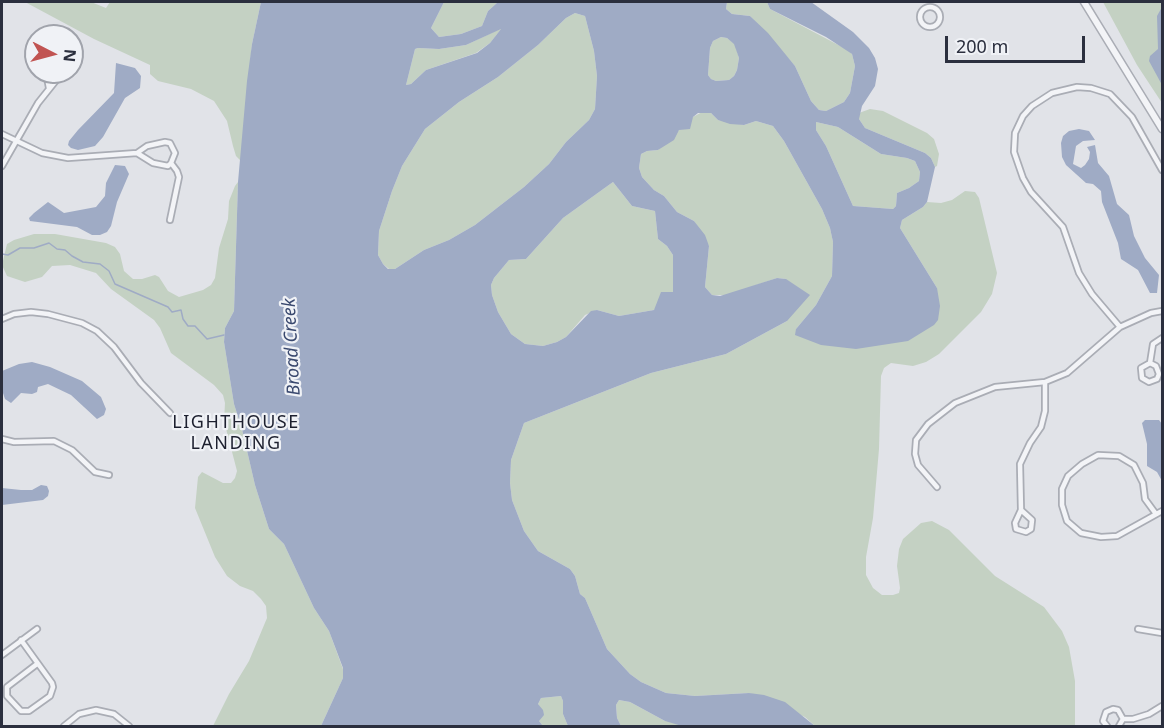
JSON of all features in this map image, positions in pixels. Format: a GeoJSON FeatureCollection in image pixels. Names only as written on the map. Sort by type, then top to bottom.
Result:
{"type":"FeatureCollection","features":[{"type":"Feature","properties":{"kind":"street"},"geometry":{"type":"LineString","coordinates":[[1084,2],[1162,129]]}},
{"type":"Feature","properties":{"kind":"street"},"geometry":{"type":"LineString","coordinates":[[934,4],[939,11],[940,19],[930,28],[924,26],[920,17],[922,11],[934,4]]}},
{"type":"Feature","properties":{"kind":"street"},"geometry":{"type":"LineString","coordinates":[[48,84],[49,88]]}},
{"type":"Feature","properties":{"kind":"street"},"geometry":{"type":"LineString","coordinates":[[2,166],[15,141],[53,84]]}},
{"type":"Feature","properties":{"kind":"street"},"geometry":{"type":"LineString","coordinates":[[1120,327],[1092,294],[1079,273],[1064,227],[1031,192],[1023,178],[1014,152],[1016,133],[1023,116],[1032,106],[1052,93],[1077,87],[1091,88],[1110,94],[1132,117],[1162,170]]}},
{"type":"Feature","properties":{"kind":"street"},"geometry":{"type":"LineString","coordinates":[[2,134],[42,153],[68,159],[137,153],[147,146],[165,142],[170,143],[175,153],[168,166],[160,165],[137,153]]}},
{"type":"Feature","properties":{"kind":"street"},"geometry":{"type":"LineString","coordinates":[[170,220],[179,177],[171,163]]}},
{"type":"Feature","properties":{"kind":"street"},"geometry":{"type":"LineString","coordinates":[[937,488],[918,465],[915,454],[916,440],[928,424],[955,403],[995,387],[1045,382],[1067,374],[1120,327],[1162,310]]}},
{"type":"Feature","properties":{"kind":"street"},"geometry":{"type":"LineString","coordinates":[[2,319],[14,314],[31,312],[48,314],[82,323],[97,331],[114,347],[141,383],[170,413]]}},
{"type":"Feature","properties":{"kind":"street"},"geometry":{"type":"LineString","coordinates":[[1150,363],[1156,366],[1159,374],[1157,379],[1149,382],[1144,381],[1140,374],[1142,368],[1150,363],[1153,345],[1162,338]]}},
{"type":"Feature","properties":{"kind":"street"},"geometry":{"type":"LineString","coordinates":[[1021,510],[1032,520],[1030,529],[1026,532],[1016,529],[1016,518],[1021,510],[1020,464],[1041,427],[1045,411],[1045,382]]}},
{"type":"Feature","properties":{"kind":"street"},"geometry":{"type":"LineString","coordinates":[[2,439],[14,442],[54,441],[72,450],[95,472],[109,475]]}},
{"type":"Feature","properties":{"kind":"street"},"geometry":{"type":"LineString","coordinates":[[1156,514],[1145,499],[1143,483],[1134,465],[1119,456],[1098,455],[1082,464],[1068,476],[1062,489],[1062,506],[1067,521],[1081,534],[1101,537],[1117,536],[1162,511]]}},
{"type":"Feature","properties":{"kind":"street"},"geometry":{"type":"LineString","coordinates":[[2,655],[38,629]]}},
{"type":"Feature","properties":{"kind":"street"},"geometry":{"type":"LineString","coordinates":[[1138,629],[1162,633]]}},
{"type":"Feature","properties":{"kind":"street"},"geometry":{"type":"LineString","coordinates":[[21,640],[52,683],[52,694],[30,711],[21,711],[8,696],[7,687],[38,664]]}},
{"type":"Feature","properties":{"kind":"street"},"geometry":{"type":"LineString","coordinates":[[1123,718],[1133,719],[1149,714],[1162,706]]}},
{"type":"Feature","properties":{"kind":"street"},"geometry":{"type":"LineString","coordinates":[[1107,726],[1103,721],[1106,712],[1113,709],[1118,710],[1123,718]]}},
{"type":"Feature","properties":{"kind":"street"},"geometry":{"type":"LineString","coordinates":[[64,726],[80,714],[96,710],[114,714],[129,726]]}},
{"type":"Feature","properties":{"kind":"street"},"geometry":{"type":"LineString","coordinates":[[1119,726],[1123,718]]}},
{"type":"Feature","properties":{"kind":"green space"},"geometry":{"type":"Polygon","coordinates":[[[25,2],[91,2],[106,8],[110,2],[261,2],[252,44],[241,161],[236,156],[227,121],[214,101],[191,89],[158,81],[150,74],[150,65],[84,34],[84,24],[66,24],[25,2]]]}},
{"type":"Feature","properties":{"kind":"green space"},"geometry":{"type":"Polygon","coordinates":[[[444,2],[498,2],[488,11],[482,26],[461,34],[439,37],[431,28],[444,2]]]}},
{"type":"Feature","properties":{"kind":"green space"},"geometry":{"type":"Polygon","coordinates":[[[727,2],[767,2],[770,9],[852,54],[855,66],[850,93],[844,102],[826,111],[819,110],[811,101],[795,66],[750,16],[732,14],[726,9],[727,2]]]}},
{"type":"Feature","properties":{"kind":"green space"},"geometry":{"type":"Polygon","coordinates":[[[1103,2],[1162,2],[1162,103],[1137,65],[1103,2]]]}},
{"type":"Feature","properties":{"kind":"green space"},"geometry":{"type":"Polygon","coordinates":[[[575,13],[585,16],[594,51],[597,76],[595,109],[589,120],[566,142],[549,164],[524,187],[475,225],[449,240],[424,250],[395,269],[389,269],[378,255],[379,231],[402,166],[425,129],[459,102],[498,77],[538,45],[566,18],[575,13]]]}},
{"type":"Feature","properties":{"kind":"green space"},"geometry":{"type":"Polygon","coordinates":[[[502,28],[490,43],[476,53],[426,70],[411,84],[406,85],[415,49],[439,49],[466,45],[502,28]]]}},
{"type":"Feature","properties":{"kind":"green space"},"geometry":{"type":"Polygon","coordinates":[[[721,37],[735,44],[739,58],[734,76],[729,80],[716,81],[708,75],[710,48],[713,41],[721,37]]]}},
{"type":"Feature","properties":{"kind":"green space"},"geometry":{"type":"Polygon","coordinates":[[[870,109],[883,111],[927,133],[934,139],[939,154],[937,166],[935,167],[931,158],[925,153],[865,128],[859,119],[859,113],[870,109]]]}},
{"type":"Feature","properties":{"kind":"green space"},"geometry":{"type":"Polygon","coordinates":[[[704,111],[711,113],[718,120],[744,125],[756,121],[773,126],[784,141],[822,209],[833,242],[832,276],[816,305],[796,329],[937,288],[900,228],[902,220],[927,202],[941,203],[952,200],[965,191],[975,192],[979,198],[997,273],[992,294],[981,312],[939,354],[926,362],[913,366],[891,363],[884,368],[881,376],[879,449],[873,518],[866,557],[866,575],[873,588],[882,595],[899,593],[897,566],[903,539],[921,523],[932,521],[949,530],[995,576],[1044,607],[1062,631],[1069,647],[1075,681],[1075,726],[815,726],[805,717],[749,693],[695,696],[666,693],[641,682],[630,674],[607,649],[585,598],[580,594],[575,576],[570,569],[538,551],[524,531],[512,500],[510,483],[511,460],[524,423],[651,373],[726,354],[787,321],[786,279],[777,278],[727,295],[712,295],[705,287],[709,246],[694,221],[677,212],[664,196],[654,190],[642,177],[639,168],[641,154],[658,150],[693,117],[704,111]]]}},
{"type":"Feature","properties":{"kind":"green space"},"geometry":{"type":"Polygon","coordinates":[[[816,122],[838,127],[881,154],[915,161],[920,172],[919,181],[897,193],[896,206],[893,209],[853,206],[826,146],[816,130],[816,122]]]}},
{"type":"Feature","properties":{"kind":"green space"},"geometry":{"type":"Polygon","coordinates":[[[238,182],[234,311],[225,328],[224,342],[234,404],[269,529],[284,544],[314,608],[329,631],[343,669],[343,678],[321,726],[213,726],[249,661],[267,618],[266,606],[261,599],[253,591],[240,586],[227,576],[215,557],[195,508],[198,477],[202,472],[223,483],[231,483],[237,471],[224,421],[223,395],[214,385],[171,353],[154,320],[111,289],[96,273],[70,265],[52,266],[42,277],[25,282],[7,276],[2,265],[7,244],[34,234],[55,234],[106,243],[115,247],[120,254],[124,271],[133,279],[155,275],[159,277],[168,291],[179,297],[203,290],[211,285],[215,278],[219,248],[228,219],[229,201],[238,182]]]}},
{"type":"Feature","properties":{"kind":"green space"},"geometry":{"type":"Polygon","coordinates":[[[613,182],[632,206],[655,211],[658,239],[673,255],[674,292],[654,310],[619,316],[597,310],[585,315],[566,337],[557,342],[543,346],[525,344],[511,334],[498,312],[492,295],[491,285],[494,278],[509,260],[526,259],[563,218],[613,182]]]}},
{"type":"Feature","properties":{"kind":"green space"},"geometry":{"type":"Polygon","coordinates":[[[561,696],[563,714],[568,726],[543,726],[539,721],[538,704],[541,698],[561,696]]]}},
{"type":"Feature","properties":{"kind":"green space"},"geometry":{"type":"Polygon","coordinates":[[[619,700],[630,702],[665,721],[744,726],[621,726],[617,718],[616,705],[619,700]]]}},
{"type":"Feature","properties":{"kind":"water","name":"Broad Creek"},"geometry":{"type":"Polygon","coordinates":[[[261,2],[444,2],[431,28],[439,37],[461,34],[482,26],[488,11],[498,2],[727,2],[726,9],[732,14],[750,16],[768,33],[795,66],[811,101],[819,110],[826,111],[844,102],[850,93],[855,66],[852,54],[826,37],[770,9],[767,2],[811,2],[853,32],[869,48],[878,69],[875,86],[862,106],[859,119],[865,128],[925,153],[931,158],[935,167],[927,202],[902,220],[900,228],[937,288],[940,306],[938,320],[934,325],[908,341],[856,349],[821,345],[795,335],[796,329],[816,305],[832,276],[833,242],[822,209],[784,141],[773,126],[756,121],[744,125],[730,124],[718,120],[711,113],[698,113],[693,117],[690,129],[679,130],[674,140],[658,150],[641,154],[639,168],[642,177],[654,190],[664,196],[677,212],[694,221],[705,235],[709,246],[705,287],[712,295],[720,296],[777,278],[786,279],[810,295],[787,321],[726,354],[651,373],[524,423],[511,460],[512,500],[524,531],[538,551],[570,569],[607,649],[630,674],[641,682],[666,693],[695,696],[749,693],[764,695],[785,702],[815,726],[682,726],[665,721],[630,702],[619,700],[616,705],[617,718],[621,726],[568,726],[563,714],[561,696],[541,698],[538,704],[544,715],[539,721],[543,726],[321,726],[343,678],[343,668],[329,631],[314,608],[284,544],[269,529],[234,404],[224,342],[225,328],[234,311],[238,182],[252,44],[261,2]],[[575,13],[566,18],[538,45],[498,77],[459,102],[425,129],[402,166],[379,231],[378,255],[388,269],[395,269],[424,250],[449,240],[475,225],[524,187],[549,164],[566,142],[589,120],[595,109],[597,76],[594,51],[585,16],[575,13]],[[501,29],[466,45],[439,49],[415,49],[406,85],[411,84],[426,70],[477,53],[490,43],[501,29]],[[721,37],[713,41],[710,48],[708,75],[716,81],[729,80],[737,70],[739,58],[734,44],[727,38],[721,37]],[[816,122],[816,130],[826,146],[853,206],[893,209],[896,206],[897,193],[919,181],[920,172],[915,161],[881,154],[838,127],[816,122]],[[613,182],[563,218],[526,259],[509,260],[491,285],[498,312],[511,334],[525,344],[543,346],[557,342],[566,337],[591,311],[597,310],[619,316],[654,310],[661,292],[673,292],[673,255],[658,239],[655,211],[632,206],[613,182]]]}},
{"type":"Feature","properties":{"kind":"water"},"geometry":{"type":"Polygon","coordinates":[[[1162,7],[1162,85],[1149,61],[1150,56],[1158,49],[1157,16],[1162,7]]]}},
{"type":"Feature","properties":{"kind":"water"},"geometry":{"type":"Polygon","coordinates":[[[116,63],[135,68],[141,76],[140,88],[125,98],[103,137],[95,146],[78,150],[71,148],[68,145],[69,141],[114,93],[116,63]]]}},
{"type":"Feature","properties":{"kind":"water"},"geometry":{"type":"Polygon","coordinates":[[[1079,129],[1089,131],[1095,140],[1083,141],[1076,146],[1073,164],[1081,168],[1085,165],[1090,152],[1087,147],[1095,145],[1098,163],[1109,176],[1117,204],[1129,215],[1134,236],[1145,258],[1159,275],[1157,293],[1150,293],[1138,270],[1121,259],[1118,243],[1102,202],[1101,191],[1093,184],[1086,183],[1066,165],[1062,157],[1063,136],[1069,131],[1079,129]]]}},
{"type":"Feature","properties":{"kind":"water"},"geometry":{"type":"Polygon","coordinates":[[[115,165],[125,166],[129,174],[107,232],[92,235],[77,227],[30,221],[29,218],[48,202],[64,213],[96,207],[105,196],[106,183],[115,165]]]}},
{"type":"Feature","properties":{"kind":"water"},"geometry":{"type":"Polygon","coordinates":[[[32,362],[82,381],[101,397],[106,409],[104,415],[97,419],[71,395],[48,384],[38,387],[37,392],[32,394],[21,393],[11,403],[5,399],[2,390],[2,371],[19,364],[32,362]]]}},
{"type":"Feature","properties":{"kind":"water"},"geometry":{"type":"Polygon","coordinates":[[[1145,420],[1159,420],[1162,424],[1162,481],[1157,472],[1147,466],[1147,444],[1142,423],[1145,420]]]}},
{"type":"Feature","properties":{"kind":"water"},"geometry":{"type":"Polygon","coordinates":[[[41,485],[47,486],[49,491],[48,496],[43,500],[2,505],[2,488],[32,490],[41,485]]]}},
{"type":"Feature","properties":{"kind":"waterway"},"geometry":{"type":"LineString","coordinates":[[2,254],[8,255],[20,248],[34,248],[49,243],[83,262],[100,264],[109,271],[115,284],[168,307],[172,312],[181,310],[188,326],[195,326],[207,339],[224,335]]}},
{"type":"Feature","properties":{"kind":"district","name":"LIGHTHOUSE LANDING"},"geometry":{"type":"Point","coordinates":[236,433]}}]}
